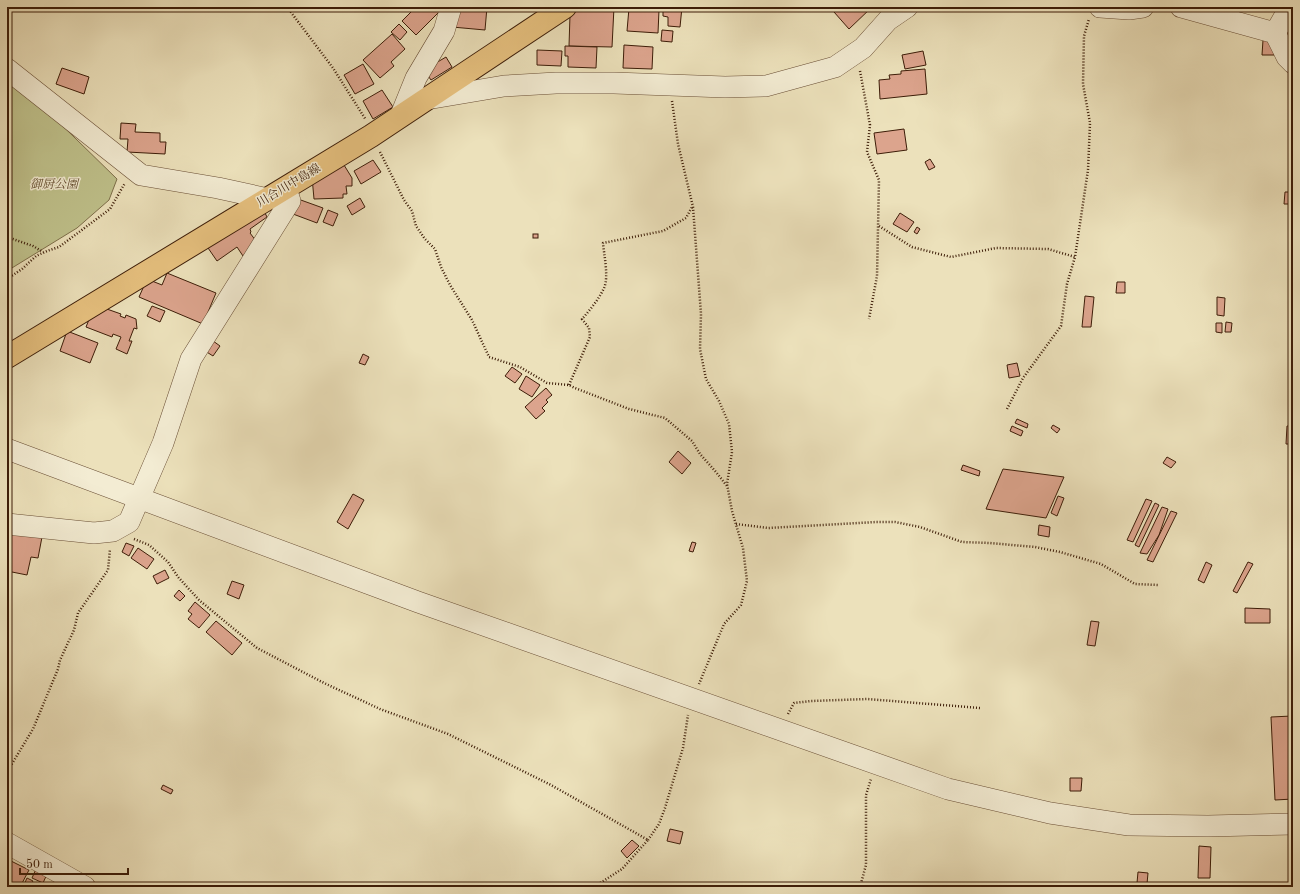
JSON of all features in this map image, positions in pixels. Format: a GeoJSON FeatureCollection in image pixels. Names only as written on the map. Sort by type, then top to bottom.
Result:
{"type":"FeatureCollection","features":[{"type":"Feature","properties":{"kind":"main road","name":"川合川中島線"},"geometry":{"type":"LineString","coordinates":[[7,357],[277,194],[373,134],[565,7]]}},
{"type":"Feature","properties":{"kind":"street"},"geometry":{"type":"LineString","coordinates":[[401,115],[416,78],[444,31],[451,7]]}},
{"type":"Feature","properties":{"kind":"street"},"geometry":{"type":"LineString","coordinates":[[424,100],[504,86],[556,83],[614,83],[725,87],[766,86],[835,67],[864,48],[888,20],[907,7]]}},
{"type":"Feature","properties":{"kind":"street"},"geometry":{"type":"LineString","coordinates":[[1096,11],[1143,7]]}},
{"type":"Feature","properties":{"kind":"street"},"geometry":{"type":"LineString","coordinates":[[1181,7],[1275,33],[1287,57],[1293,63]]}},
{"type":"Feature","properties":{"kind":"street"},"geometry":{"type":"LineString","coordinates":[[1275,33],[1290,7]]}},
{"type":"Feature","properties":{"kind":"street"},"geometry":{"type":"LineString","coordinates":[[7,69],[141,175],[218,188],[277,194],[290,201],[191,359],[163,443],[129,522],[113,530],[94,533],[7,524]]}},
{"type":"Feature","properties":{"kind":"street"},"geometry":{"type":"LineString","coordinates":[[7,449],[418,602],[948,789],[1050,813],[1129,825],[1208,826],[1293,824]]}},
{"type":"Feature","properties":{"kind":"street"},"geometry":{"type":"LineString","coordinates":[[7,843],[85,887]]}},
{"type":"Feature","properties":{"kind":"path"},"geometry":{"type":"LineString","coordinates":[[288,7],[332,68],[373,134],[404,200],[412,211],[416,226],[425,239],[435,248],[441,267],[450,285],[472,320],[489,357],[520,367],[547,383],[569,385],[629,408],[665,418],[692,440],[700,454],[728,488]]}},
{"type":"Feature","properties":{"kind":"path"},"geometry":{"type":"LineString","coordinates":[[1007,409],[1023,378],[1061,326],[1067,284],[1075,257],[1088,170],[1090,124],[1083,84],[1084,36],[1096,11]]}},
{"type":"Feature","properties":{"kind":"path"},"geometry":{"type":"LineString","coordinates":[[856,53],[870,125],[867,152],[879,180],[877,276],[869,319]]}},
{"type":"Feature","properties":{"kind":"path"},"geometry":{"type":"LineString","coordinates":[[594,887],[622,869],[648,840],[659,824],[683,748],[687,721],[693,699],[724,624],[741,605],[747,580],[743,548],[727,484],[732,452],[729,424],[719,401],[706,379],[700,349],[701,314],[692,207],[678,144],[670,85]]}},
{"type":"Feature","properties":{"kind":"path"},"geometry":{"type":"LineString","coordinates":[[7,279],[22,269],[36,256],[59,247],[110,209],[121,191],[131,167]]}},
{"type":"Feature","properties":{"kind":"path"},"geometry":{"type":"LineString","coordinates":[[569,385],[590,337],[589,328],[582,319],[605,287],[606,266],[603,243],[663,231],[686,218],[692,207]]}},
{"type":"Feature","properties":{"kind":"path"},"geometry":{"type":"LineString","coordinates":[[879,226],[912,247],[951,257],[996,248],[1048,249],[1075,257]]}},
{"type":"Feature","properties":{"kind":"path"},"geometry":{"type":"LineString","coordinates":[[7,236],[33,246],[43,253]]}},
{"type":"Feature","properties":{"kind":"path"},"geometry":{"type":"LineString","coordinates":[[736,524],[768,528],[895,522],[920,527],[962,542],[1035,547],[1060,552],[1101,564],[1135,584],[1158,585]]}},
{"type":"Feature","properties":{"kind":"path"},"geometry":{"type":"LineString","coordinates":[[7,772],[33,729],[58,669],[60,660],[74,630],[78,613],[108,570],[113,530],[150,545],[168,562],[178,577],[200,600],[243,639],[257,648],[324,683],[380,709],[448,734],[551,785],[648,840]]}},
{"type":"Feature","properties":{"kind":"path"},"geometry":{"type":"LineString","coordinates":[[782,730],[789,710],[794,703],[811,701],[868,699],[980,708]]}},
{"type":"Feature","properties":{"kind":"path"},"geometry":{"type":"LineString","coordinates":[[860,887],[866,866],[866,795],[876,764]]}},
{"type":"Feature","properties":{"kind":"green space","name":"御厨公園"},"geometry":{"type":"Polygon","coordinates":[[[7,77],[32,96],[117,179],[109,200],[77,228],[7,271],[7,77]]]}},
{"type":"Feature","properties":{"kind":"building"},"geometry":{"type":"Polygon","coordinates":[[[416,7],[434,7],[439,12],[416,35],[402,21],[416,7]]]}},
{"type":"Feature","properties":{"kind":"building"},"geometry":{"type":"Polygon","coordinates":[[[454,7],[487,7],[485,30],[452,27],[454,7]]]}},
{"type":"Feature","properties":{"kind":"building"},"geometry":{"type":"Polygon","coordinates":[[[583,7],[614,7],[612,47],[569,46],[570,15],[583,7]]]}},
{"type":"Feature","properties":{"kind":"building"},"geometry":{"type":"Polygon","coordinates":[[[663,7],[682,7],[680,27],[668,26],[668,17],[663,16],[663,7]]]}},
{"type":"Feature","properties":{"kind":"building"},"geometry":{"type":"Polygon","coordinates":[[[839,7],[872,7],[849,29],[834,12],[839,7]]]}},
{"type":"Feature","properties":{"kind":"building"},"geometry":{"type":"Polygon","coordinates":[[[629,8],[659,10],[658,33],[627,31],[629,8]]]}},
{"type":"Feature","properties":{"kind":"building"},"geometry":{"type":"Polygon","coordinates":[[[399,24],[407,32],[400,40],[391,32],[399,24]]]}},
{"type":"Feature","properties":{"kind":"building"},"geometry":{"type":"Polygon","coordinates":[[[662,30],[673,31],[672,42],[661,41],[662,30]]]}},
{"type":"Feature","properties":{"kind":"building"},"geometry":{"type":"Polygon","coordinates":[[[392,34],[405,49],[391,62],[394,66],[380,78],[363,60],[392,34]]]}},
{"type":"Feature","properties":{"kind":"building"},"geometry":{"type":"Polygon","coordinates":[[[1263,40],[1275,41],[1274,55],[1262,55],[1263,40]]]}},
{"type":"Feature","properties":{"kind":"building"},"geometry":{"type":"Polygon","coordinates":[[[624,45],[653,47],[652,69],[623,68],[624,45]]]}},
{"type":"Feature","properties":{"kind":"building"},"geometry":{"type":"Polygon","coordinates":[[[565,46],[597,47],[596,68],[568,67],[568,56],[565,56],[565,46]]]}},
{"type":"Feature","properties":{"kind":"building"},"geometry":{"type":"Polygon","coordinates":[[[537,50],[562,51],[561,66],[537,65],[537,50]]]}},
{"type":"Feature","properties":{"kind":"building"},"geometry":{"type":"Polygon","coordinates":[[[923,51],[926,65],[905,69],[902,55],[923,51]]]}},
{"type":"Feature","properties":{"kind":"building"},"geometry":{"type":"Polygon","coordinates":[[[446,57],[452,67],[431,80],[424,70],[446,57]]]}},
{"type":"Feature","properties":{"kind":"building"},"geometry":{"type":"Polygon","coordinates":[[[363,64],[374,84],[355,94],[344,75],[363,64]]]}},
{"type":"Feature","properties":{"kind":"building"},"geometry":{"type":"Polygon","coordinates":[[[62,68],[89,77],[84,94],[56,84],[62,68]]]}},
{"type":"Feature","properties":{"kind":"building"},"geometry":{"type":"Polygon","coordinates":[[[925,69],[927,94],[880,99],[879,80],[890,79],[889,75],[901,74],[901,71],[925,69]]]}},
{"type":"Feature","properties":{"kind":"building"},"geometry":{"type":"Polygon","coordinates":[[[382,90],[393,107],[373,119],[363,101],[382,90]]]}},
{"type":"Feature","properties":{"kind":"building"},"geometry":{"type":"Polygon","coordinates":[[[121,123],[136,124],[135,132],[160,133],[160,142],[166,142],[165,154],[127,152],[128,139],[120,139],[121,123]]]}},
{"type":"Feature","properties":{"kind":"building"},"geometry":{"type":"Polygon","coordinates":[[[904,129],[907,150],[877,154],[874,133],[904,129]]]}},
{"type":"Feature","properties":{"kind":"building"},"geometry":{"type":"Polygon","coordinates":[[[930,159],[935,167],[929,170],[925,162],[930,159]]]}},
{"type":"Feature","properties":{"kind":"building"},"geometry":{"type":"Polygon","coordinates":[[[373,160],[381,172],[361,184],[354,171],[373,160]]]}},
{"type":"Feature","properties":{"kind":"building"},"geometry":{"type":"Polygon","coordinates":[[[344,165],[352,178],[352,186],[346,186],[347,194],[343,194],[343,198],[314,199],[312,177],[344,165]]]}},
{"type":"Feature","properties":{"kind":"building"},"geometry":{"type":"Polygon","coordinates":[[[1285,192],[1293,192],[1293,204],[1284,204],[1285,192]]]}},
{"type":"Feature","properties":{"kind":"building"},"geometry":{"type":"Polygon","coordinates":[[[360,198],[365,207],[352,215],[347,206],[360,198]]]}},
{"type":"Feature","properties":{"kind":"building"},"geometry":{"type":"Polygon","coordinates":[[[298,199],[323,208],[317,223],[293,214],[298,199]]]}},
{"type":"Feature","properties":{"kind":"building"},"geometry":{"type":"Polygon","coordinates":[[[262,207],[267,217],[250,229],[250,233],[256,241],[243,256],[237,247],[217,261],[206,245],[262,207]]]}},
{"type":"Feature","properties":{"kind":"building"},"geometry":{"type":"Polygon","coordinates":[[[328,210],[338,214],[333,226],[323,222],[328,210]]]}},
{"type":"Feature","properties":{"kind":"building"},"geometry":{"type":"Polygon","coordinates":[[[900,213],[914,222],[907,232],[893,224],[900,213]]]}},
{"type":"Feature","properties":{"kind":"building"},"geometry":{"type":"Polygon","coordinates":[[[917,227],[920,229],[917,234],[914,232],[917,227]]]}},
{"type":"Feature","properties":{"kind":"building"},"geometry":{"type":"Polygon","coordinates":[[[533,234],[538,234],[538,238],[533,238],[533,234]]]}},
{"type":"Feature","properties":{"kind":"building"},"geometry":{"type":"Polygon","coordinates":[[[167,273],[216,293],[203,324],[139,297],[147,279],[162,285],[167,273]]]}},
{"type":"Feature","properties":{"kind":"building"},"geometry":{"type":"Polygon","coordinates":[[[1117,282],[1125,282],[1125,293],[1116,293],[1117,282]]]}},
{"type":"Feature","properties":{"kind":"building"},"geometry":{"type":"Polygon","coordinates":[[[1085,296],[1094,297],[1091,327],[1082,327],[1085,296]]]}},
{"type":"Feature","properties":{"kind":"building"},"geometry":{"type":"Polygon","coordinates":[[[1217,297],[1225,298],[1224,316],[1217,315],[1217,297]]]}},
{"type":"Feature","properties":{"kind":"building"},"geometry":{"type":"Polygon","coordinates":[[[152,306],[165,311],[160,322],[147,316],[152,306]]]}},
{"type":"Feature","properties":{"kind":"building"},"geometry":{"type":"Polygon","coordinates":[[[104,308],[121,314],[120,316],[125,318],[126,315],[136,319],[137,329],[134,328],[129,341],[132,341],[127,354],[116,349],[121,337],[113,334],[112,337],[86,327],[92,312],[104,308]]]}},
{"type":"Feature","properties":{"kind":"building"},"geometry":{"type":"Polygon","coordinates":[[[1226,322],[1232,323],[1231,332],[1225,332],[1226,322]]]}},
{"type":"Feature","properties":{"kind":"building"},"geometry":{"type":"Polygon","coordinates":[[[1216,323],[1222,323],[1222,333],[1216,332],[1216,323]]]}},
{"type":"Feature","properties":{"kind":"building"},"geometry":{"type":"Polygon","coordinates":[[[67,331],[98,343],[90,363],[60,351],[67,331]]]}},
{"type":"Feature","properties":{"kind":"building"},"geometry":{"type":"Polygon","coordinates":[[[209,338],[220,346],[213,356],[202,349],[209,338]]]}},
{"type":"Feature","properties":{"kind":"building"},"geometry":{"type":"Polygon","coordinates":[[[363,354],[369,357],[365,365],[359,363],[363,354]]]}},
{"type":"Feature","properties":{"kind":"building"},"geometry":{"type":"Polygon","coordinates":[[[1017,363],[1020,376],[1009,378],[1007,365],[1017,363]]]}},
{"type":"Feature","properties":{"kind":"building"},"geometry":{"type":"Polygon","coordinates":[[[512,367],[522,374],[515,383],[505,376],[512,367]]]}},
{"type":"Feature","properties":{"kind":"building"},"geometry":{"type":"Polygon","coordinates":[[[526,376],[540,385],[532,397],[519,389],[526,376]]]}},
{"type":"Feature","properties":{"kind":"building"},"geometry":{"type":"Polygon","coordinates":[[[546,388],[552,395],[546,400],[548,402],[542,408],[545,411],[536,419],[525,407],[546,388]]]}},
{"type":"Feature","properties":{"kind":"building"},"geometry":{"type":"Polygon","coordinates":[[[1017,419],[1028,424],[1027,428],[1015,423],[1017,419]]]}},
{"type":"Feature","properties":{"kind":"building"},"geometry":{"type":"Polygon","coordinates":[[[1053,425],[1060,429],[1057,433],[1051,428],[1053,425]]]}},
{"type":"Feature","properties":{"kind":"building"},"geometry":{"type":"Polygon","coordinates":[[[1012,426],[1023,431],[1021,436],[1010,431],[1012,426]]]}},
{"type":"Feature","properties":{"kind":"building"},"geometry":{"type":"Polygon","coordinates":[[[1287,426],[1293,426],[1293,444],[1286,444],[1287,426]]]}},
{"type":"Feature","properties":{"kind":"building"},"geometry":{"type":"Polygon","coordinates":[[[678,451],[691,463],[682,474],[669,462],[678,451]]]}},
{"type":"Feature","properties":{"kind":"building"},"geometry":{"type":"Polygon","coordinates":[[[1167,457],[1176,462],[1171,468],[1163,463],[1167,457]]]}},
{"type":"Feature","properties":{"kind":"building"},"geometry":{"type":"Polygon","coordinates":[[[963,465],[980,471],[979,476],[961,470],[963,465]]]}},
{"type":"Feature","properties":{"kind":"building"},"geometry":{"type":"Polygon","coordinates":[[[1003,469],[1064,477],[1046,518],[986,509],[1003,469]]]}},
{"type":"Feature","properties":{"kind":"building"},"geometry":{"type":"Polygon","coordinates":[[[353,494],[364,500],[348,529],[337,522],[353,494]]]}},
{"type":"Feature","properties":{"kind":"building"},"geometry":{"type":"Polygon","coordinates":[[[1058,496],[1064,498],[1057,516],[1051,513],[1058,496]]]}},
{"type":"Feature","properties":{"kind":"building"},"geometry":{"type":"Polygon","coordinates":[[[1146,499],[1152,501],[1133,542],[1127,540],[1146,499]]]}},
{"type":"Feature","properties":{"kind":"building"},"geometry":{"type":"Polygon","coordinates":[[[1155,503],[1159,505],[1139,547],[1135,545],[1155,503]]]}},
{"type":"Feature","properties":{"kind":"building"},"geometry":{"type":"Polygon","coordinates":[[[1162,507],[1168,509],[1159,535],[1147,554],[1140,553],[1162,507]]]}},
{"type":"Feature","properties":{"kind":"building"},"geometry":{"type":"Polygon","coordinates":[[[1171,511],[1177,513],[1153,562],[1147,560],[1171,511]]]}},
{"type":"Feature","properties":{"kind":"building"},"geometry":{"type":"Polygon","coordinates":[[[1039,525],[1050,527],[1049,537],[1038,535],[1039,525]]]}},
{"type":"Feature","properties":{"kind":"building"},"geometry":{"type":"Polygon","coordinates":[[[7,529],[42,537],[38,558],[31,557],[27,575],[7,571],[7,529]]]}},
{"type":"Feature","properties":{"kind":"building"},"geometry":{"type":"Polygon","coordinates":[[[692,542],[696,543],[693,552],[689,551],[692,542]]]}},
{"type":"Feature","properties":{"kind":"building"},"geometry":{"type":"Polygon","coordinates":[[[126,543],[134,546],[129,556],[122,552],[126,543]]]}},
{"type":"Feature","properties":{"kind":"building"},"geometry":{"type":"Polygon","coordinates":[[[138,548],[154,559],[147,569],[131,558],[138,548]]]}},
{"type":"Feature","properties":{"kind":"building"},"geometry":{"type":"Polygon","coordinates":[[[1206,562],[1212,565],[1204,583],[1198,580],[1206,562]]]}},
{"type":"Feature","properties":{"kind":"building"},"geometry":{"type":"Polygon","coordinates":[[[1248,562],[1253,564],[1237,593],[1233,591],[1248,562]]]}},
{"type":"Feature","properties":{"kind":"building"},"geometry":{"type":"Polygon","coordinates":[[[165,570],[169,578],[157,584],[153,576],[165,570]]]}},
{"type":"Feature","properties":{"kind":"building"},"geometry":{"type":"Polygon","coordinates":[[[232,581],[244,585],[239,599],[227,594],[232,581]]]}},
{"type":"Feature","properties":{"kind":"building"},"geometry":{"type":"Polygon","coordinates":[[[179,590],[185,596],[180,601],[174,596],[179,590]]]}},
{"type":"Feature","properties":{"kind":"building"},"geometry":{"type":"Polygon","coordinates":[[[195,602],[210,615],[199,628],[188,619],[192,614],[188,611],[195,602]]]}},
{"type":"Feature","properties":{"kind":"building"},"geometry":{"type":"Polygon","coordinates":[[[1245,608],[1270,609],[1270,623],[1245,623],[1245,608]]]}},
{"type":"Feature","properties":{"kind":"building"},"geometry":{"type":"Polygon","coordinates":[[[216,621],[242,643],[232,655],[206,632],[216,621]]]}},
{"type":"Feature","properties":{"kind":"building"},"geometry":{"type":"Polygon","coordinates":[[[1091,621],[1099,622],[1095,646],[1087,645],[1091,621]]]}},
{"type":"Feature","properties":{"kind":"building"},"geometry":{"type":"Polygon","coordinates":[[[1292,716],[1293,799],[1275,800],[1271,717],[1292,716]]]}},
{"type":"Feature","properties":{"kind":"building"},"geometry":{"type":"Polygon","coordinates":[[[1070,778],[1082,778],[1081,791],[1070,791],[1070,778]]]}},
{"type":"Feature","properties":{"kind":"building"},"geometry":{"type":"Polygon","coordinates":[[[163,785],[173,790],[171,794],[161,789],[163,785]]]}},
{"type":"Feature","properties":{"kind":"building"},"geometry":{"type":"Polygon","coordinates":[[[670,829],[683,832],[680,844],[667,841],[670,829]]]}},
{"type":"Feature","properties":{"kind":"building"},"geometry":{"type":"Polygon","coordinates":[[[632,840],[639,846],[627,858],[621,851],[632,840]]]}},
{"type":"Feature","properties":{"kind":"building"},"geometry":{"type":"Polygon","coordinates":[[[1199,846],[1211,847],[1210,878],[1198,878],[1199,846]]]}},
{"type":"Feature","properties":{"kind":"building"},"geometry":{"type":"Polygon","coordinates":[[[7,859],[29,870],[20,887],[7,887],[7,859]]]}},
{"type":"Feature","properties":{"kind":"building"},"geometry":{"type":"Polygon","coordinates":[[[36,869],[47,874],[43,883],[32,878],[36,869]]]}},
{"type":"Feature","properties":{"kind":"building"},"geometry":{"type":"Polygon","coordinates":[[[1138,872],[1148,873],[1147,884],[1137,883],[1138,872]]]}},
{"type":"Feature","properties":{"kind":"building"},"geometry":{"type":"Polygon","coordinates":[[[27,878],[33,881],[29,887],[23,887],[27,878]]]}},
{"type":"Feature","properties":{"kind":"building"},"geometry":{"type":"Polygon","coordinates":[[[34,883],[43,887],[32,887],[34,883]]]}}]}
